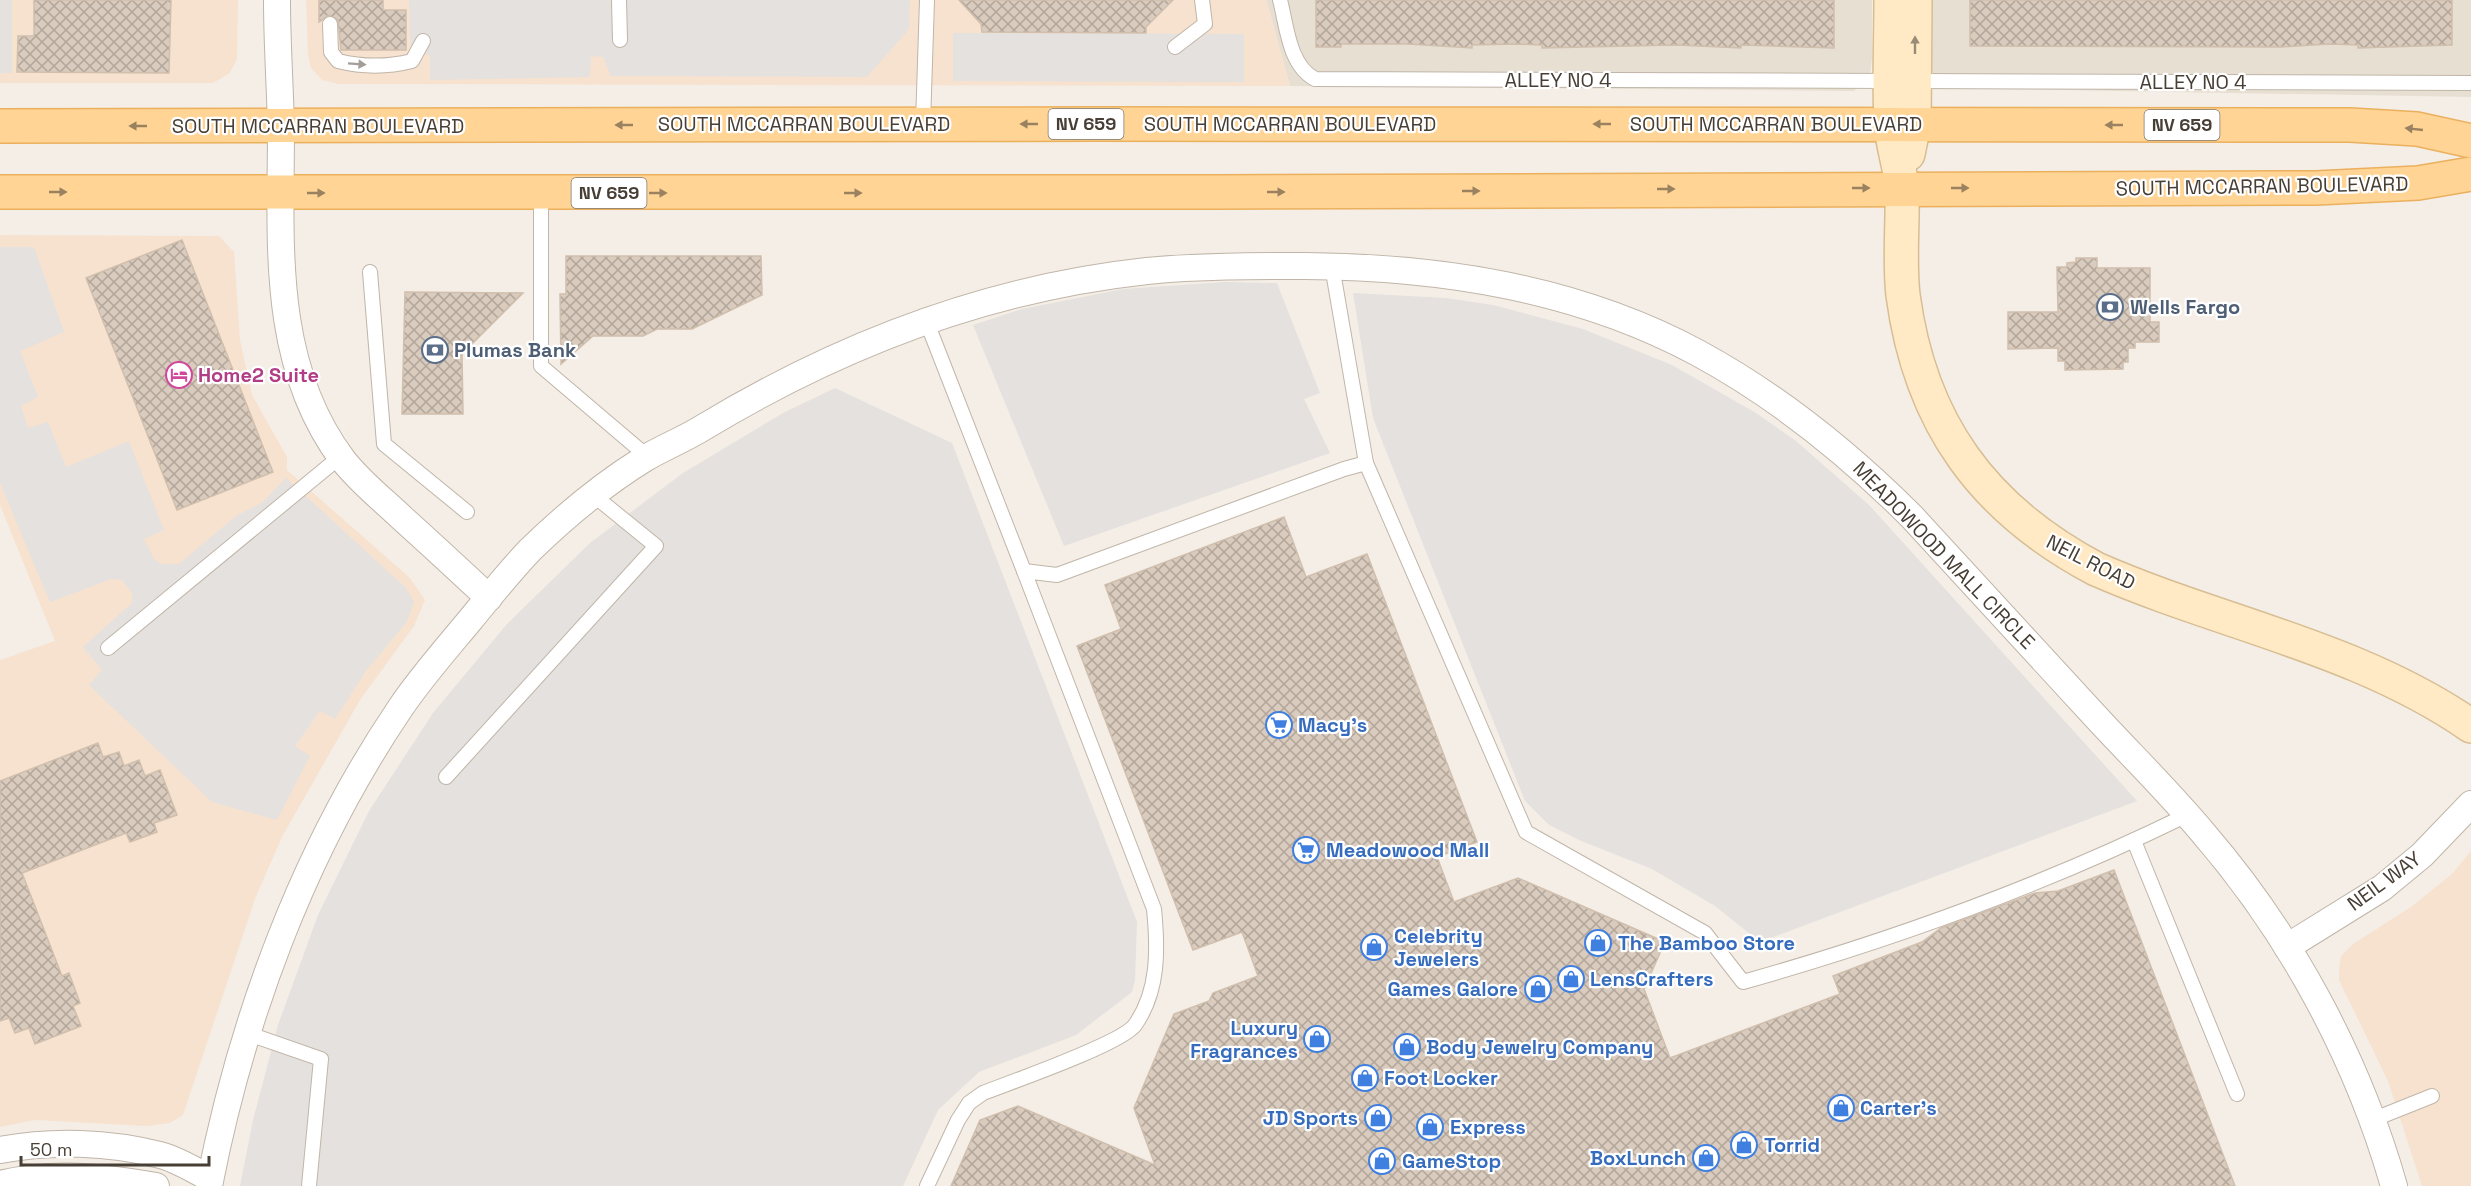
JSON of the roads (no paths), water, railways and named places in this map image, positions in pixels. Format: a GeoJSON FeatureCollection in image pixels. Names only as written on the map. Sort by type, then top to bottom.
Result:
{"type":"FeatureCollection","features":[{"type":"Feature","properties":{"kind":"main road","name":"SOUTH MCCARRAN BOULEVARD"},"geometry":{"type":"LineString","coordinates":[[0,126],[2350,125],[2417,129],[2471,141]]}},
{"type":"Feature","properties":{"kind":"main road","name":"SOUTH MCCARRAN BOULEVARD"},"geometry":{"type":"LineString","coordinates":[[0,192],[541,193],[2316,188],[2418,183],[2471,174]]}},
{"type":"Feature","properties":{"kind":"street"},"geometry":{"type":"LineString","coordinates":[[277,0],[279,193],[285,314],[292,356],[304,393],[321,428],[364,483],[489,598]]}},
{"type":"Feature","properties":{"kind":"street","name":"NEIL ROAD"},"geometry":{"type":"LineString","coordinates":[[1891,0],[1903,81]]}},
{"type":"Feature","properties":{"kind":"street","name":"NEIL ROAD"},"geometry":{"type":"LineString","coordinates":[[1915,0],[1903,81],[1903,292],[1910,336],[1922,381],[1936,414],[1957,449],[1987,488],[2022,523],[2058,549],[2104,573],[2371,671],[2418,693],[2471,726]]}},
{"type":"Feature","properties":{"kind":"street","name":"MEADOWOOD MALL CIRCLE"},"geometry":{"type":"LineString","coordinates":[[210,1182],[246,1032],[280,941],[317,858],[374,751],[429,670],[489,598],[528,553],[592,494],[648,457],[702,429],[788,379],[859,346],[926,320],[1003,297],[1082,280],[1146,271],[1220,266],[1332,266],[1435,272],[1503,283],[1569,301],[1630,322],[1692,350],[1757,387],[1814,427],[1866,471],[1912,517],[2187,815],[2250,893],[2288,947],[2326,1013],[2359,1084],[2372,1120],[2388,1184]]}},
{"type":"Feature","properties":{"kind":"street","name":"NEIL WAY"},"geometry":{"type":"LineString","coordinates":[[2288,947],[2382,888],[2422,855],[2471,804]]}},
{"type":"Feature","properties":{"kind":"street"},"geometry":{"type":"LineString","coordinates":[[0,1150],[27,1145],[92,1145],[162,1155],[210,1182]]}},
{"type":"Feature","properties":{"kind":"street"},"geometry":{"type":"LineString","coordinates":[[0,1184],[48,1175],[73,1181],[156,1186],[210,1182]]}},
{"type":"Feature","properties":{"kind":"lane"},"geometry":{"type":"LineString","coordinates":[[619,0],[620,40]]}},
{"type":"Feature","properties":{"kind":"lane"},"geometry":{"type":"LineString","coordinates":[[923,124],[927,0]]}},
{"type":"Feature","properties":{"kind":"lane"},"geometry":{"type":"LineString","coordinates":[[1175,47],[1205,24],[1202,0]]}},
{"type":"Feature","properties":{"kind":"lane","name":"ALLEY NO 4"},"geometry":{"type":"LineString","coordinates":[[1280,0],[1296,63],[1304,73],[1315,79],[2471,83]]}},
{"type":"Feature","properties":{"kind":"lane"},"geometry":{"type":"LineString","coordinates":[[330,24],[331,52],[338,61],[351,64],[394,66],[412,61],[423,40]]}},
{"type":"Feature","properties":{"kind":"lane"},"geometry":{"type":"LineString","coordinates":[[541,193],[542,366],[648,457]]}},
{"type":"Feature","properties":{"kind":"lane"},"geometry":{"type":"LineString","coordinates":[[1332,266],[1366,464],[1526,832],[1705,933],[1743,982],[1910,931],[2003,897],[2134,841],[2187,815]]}},
{"type":"Feature","properties":{"kind":"lane"},"geometry":{"type":"LineString","coordinates":[[370,272],[384,444],[467,512]]}},
{"type":"Feature","properties":{"kind":"lane"},"geometry":{"type":"LineString","coordinates":[[926,320],[1154,909],[1158,945],[1150,997],[1134,1027],[1101,1046],[983,1093],[969,1104],[927,1186]]}},
{"type":"Feature","properties":{"kind":"lane"},"geometry":{"type":"LineString","coordinates":[[108,648],[341,456]]}},
{"type":"Feature","properties":{"kind":"lane"},"geometry":{"type":"LineString","coordinates":[[1024,571],[1057,575],[1366,464]]}},
{"type":"Feature","properties":{"kind":"lane"},"geometry":{"type":"LineString","coordinates":[[446,777],[656,546],[592,494]]}},
{"type":"Feature","properties":{"kind":"lane"},"geometry":{"type":"LineString","coordinates":[[2134,841],[2237,1094]]}},
{"type":"Feature","properties":{"kind":"lane"},"geometry":{"type":"LineString","coordinates":[[246,1032],[321,1059],[309,1186]]}},
{"type":"Feature","properties":{"kind":"lane"},"geometry":{"type":"LineString","coordinates":[[2372,1120],[2432,1096]]}},
{"type":"Feature","properties":{"kind":"place","name":"Wells Fargo"},"geometry":{"type":"Point","coordinates":[2110,307]}},
{"type":"Feature","properties":{"kind":"place","name":"Plumas Bank"},"geometry":{"type":"Point","coordinates":[435,350]}},
{"type":"Feature","properties":{"kind":"place","name":"Home2 Suite"},"geometry":{"type":"Point","coordinates":[179,375]}},
{"type":"Feature","properties":{"kind":"place","name":"Macy's"},"geometry":{"type":"Point","coordinates":[1279,725]}},
{"type":"Feature","properties":{"kind":"place","name":"Meadowood Mall"},"geometry":{"type":"Point","coordinates":[1306,850]}},
{"type":"Feature","properties":{"kind":"place","name":"The Bamboo Store"},"geometry":{"type":"Point","coordinates":[1598,943]}},
{"type":"Feature","properties":{"kind":"place","name":"Celebrity Jewelers"},"geometry":{"type":"Point","coordinates":[1374,947]}},
{"type":"Feature","properties":{"kind":"place","name":"LensCrafters"},"geometry":{"type":"Point","coordinates":[1571,979]}},
{"type":"Feature","properties":{"kind":"place","name":"Games Galore"},"geometry":{"type":"Point","coordinates":[1538,989]}},
{"type":"Feature","properties":{"kind":"place","name":"Luxury Fragrances"},"geometry":{"type":"Point","coordinates":[1317,1039]}},
{"type":"Feature","properties":{"kind":"place","name":"Body Jewelry Company"},"geometry":{"type":"Point","coordinates":[1407,1047]}},
{"type":"Feature","properties":{"kind":"place","name":"Foot Locker"},"geometry":{"type":"Point","coordinates":[1365,1078]}},
{"type":"Feature","properties":{"kind":"place","name":"Carter's"},"geometry":{"type":"Point","coordinates":[1841,1108]}},
{"type":"Feature","properties":{"kind":"place","name":"JD Sports"},"geometry":{"type":"Point","coordinates":[1378,1118]}},
{"type":"Feature","properties":{"kind":"place","name":"Express"},"geometry":{"type":"Point","coordinates":[1430,1127]}},
{"type":"Feature","properties":{"kind":"place","name":"Torrid"},"geometry":{"type":"Point","coordinates":[1744,1145]}},
{"type":"Feature","properties":{"kind":"place","name":"BoxLunch"},"geometry":{"type":"Point","coordinates":[1706,1158]}},
{"type":"Feature","properties":{"kind":"place","name":"GameStop"},"geometry":{"type":"Point","coordinates":[1382,1161]}}]}
